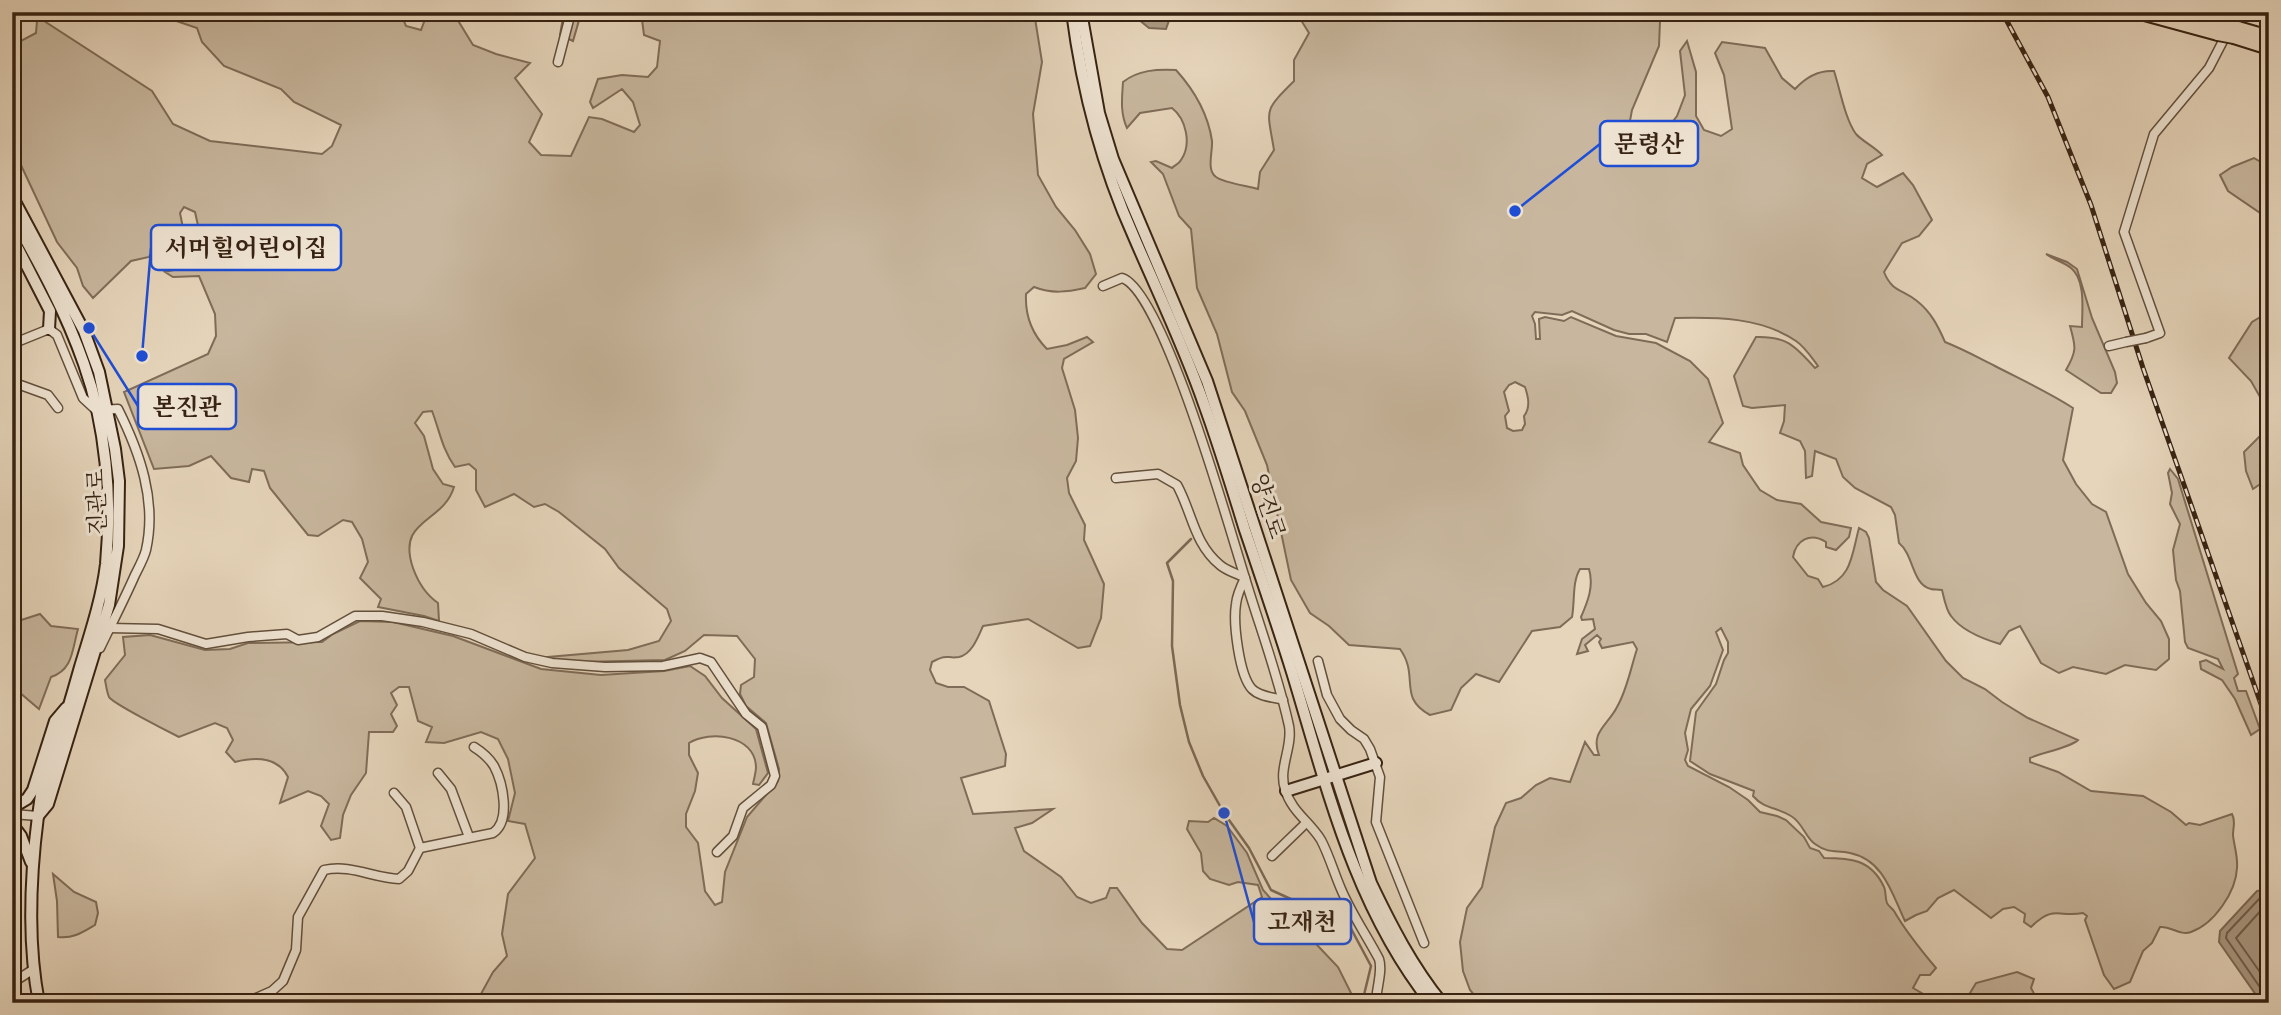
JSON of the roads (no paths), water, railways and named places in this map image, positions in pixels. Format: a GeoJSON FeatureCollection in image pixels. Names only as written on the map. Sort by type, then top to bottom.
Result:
{"type":"FeatureCollection","features":[{"type":"Feature","properties":{"kind":"highway"},"geometry":{"type":"LineString","coordinates":[[2137,12],[2236,33],[2269,37]]}},
{"type":"Feature","properties":{"kind":"highway"},"geometry":{"type":"LineString","coordinates":[[2176,12],[2219,29]]}},
{"type":"Feature","properties":{"kind":"highway"},"geometry":{"type":"LineString","coordinates":[[2236,33],[2269,48]]}},
{"type":"Feature","properties":{"kind":"main road","name":"양진로"},"geometry":{"type":"LineString","coordinates":[[1072,12],[1083,82],[1106,164],[1133,236],[1164,302],[1205,405],[1356,874],[1389,943],[1431,1003]]}},
{"type":"Feature","properties":{"kind":"main road","name":"양진로"},"geometry":{"type":"LineString","coordinates":[[1081,12],[1099,113],[1113,159],[1207,382],[1376,895],[1424,981],[1442,1003]]}},
{"type":"Feature","properties":{"kind":"main road","name":"진관로"},"geometry":{"type":"LineString","coordinates":[[12,195],[84,331],[99,372],[108,521],[106,566],[91,633],[41,795],[32,863],[31,918],[39,1003]]}},
{"type":"Feature","properties":{"kind":"main road","name":"진관로"},"geometry":{"type":"LineString","coordinates":[[12,215],[70,329],[85,366],[102,410],[119,481],[118,546],[111,595],[94,660],[48,804],[38,816]]}},
{"type":"Feature","properties":{"kind":"main road"},"geometry":{"type":"LineString","coordinates":[[12,237],[50,311],[49,329]]}},
{"type":"Feature","properties":{"kind":"main road"},"geometry":{"type":"LineString","coordinates":[[12,808],[27,799],[33,790],[55,720],[70,703]]}},
{"type":"Feature","properties":{"kind":"main road"},"geometry":{"type":"LineString","coordinates":[[1286,791],[1376,763]]}},
{"type":"Feature","properties":{"kind":"main road"},"geometry":{"type":"LineString","coordinates":[[12,824],[21,836],[32,863]]}},
{"type":"Feature","properties":{"kind":"street"},"geometry":{"type":"LineString","coordinates":[[558,62],[571,12]]}},
{"type":"Feature","properties":{"kind":"street"},"geometry":{"type":"LineString","coordinates":[[2109,346],[2160,333],[2124,232],[2154,134],[2209,68],[2238,12]]}},
{"type":"Feature","properties":{"kind":"street"},"geometry":{"type":"LineString","coordinates":[[1103,286],[1122,278],[1129,280],[1153,319],[1187,396],[1273,659],[1289,730],[1283,772],[1286,791],[1296,811],[1323,845],[1342,892],[1379,959],[1382,967],[1377,984],[1376,1003]]}},
{"type":"Feature","properties":{"kind":"street"},"geometry":{"type":"LineString","coordinates":[[12,344],[49,329],[57,335],[83,398],[102,410],[118,409],[146,477],[149,520],[146,551],[94,660]]}},
{"type":"Feature","properties":{"kind":"street"},"geometry":{"type":"LineString","coordinates":[[12,382],[48,395],[58,408]]}},
{"type":"Feature","properties":{"kind":"street"},"geometry":{"type":"LineString","coordinates":[[1116,478],[1158,474],[1173,482],[1179,489],[1194,530],[1204,547],[1221,566],[1245,578]]}},
{"type":"Feature","properties":{"kind":"street"},"geometry":{"type":"LineString","coordinates":[[1245,578],[1237,597],[1235,621],[1242,665],[1251,688],[1260,694],[1283,700]]}},
{"type":"Feature","properties":{"kind":"street"},"geometry":{"type":"LineString","coordinates":[[109,628],[158,629],[206,644],[248,636],[287,634],[298,640],[318,637],[355,616],[382,617],[423,622],[471,634],[525,657],[552,663],[605,667],[663,666],[700,658],[711,662],[746,714],[762,727],[775,776],[771,785],[743,808],[733,836],[717,852]]}},
{"type":"Feature","properties":{"kind":"street"},"geometry":{"type":"LineString","coordinates":[[1318,661],[1327,695],[1340,719],[1364,739],[1376,763],[1381,787],[1375,812],[1376,822],[1424,943]]}},
{"type":"Feature","properties":{"kind":"street"},"geometry":{"type":"LineString","coordinates":[[420,848],[493,833],[500,827],[504,815],[504,801],[496,771],[486,756],[474,747]]}},
{"type":"Feature","properties":{"kind":"street"},"geometry":{"type":"LineString","coordinates":[[438,774],[451,789],[469,837]]}},
{"type":"Feature","properties":{"kind":"street"},"geometry":{"type":"LineString","coordinates":[[245,1003],[272,991],[283,981],[296,950],[298,917],[324,870],[332,868],[399,879],[408,871],[420,848],[406,807],[394,793]]}},
{"type":"Feature","properties":{"kind":"street"},"geometry":{"type":"LineString","coordinates":[[12,814],[38,816]]}},
{"type":"Feature","properties":{"kind":"street"},"geometry":{"type":"LineString","coordinates":[[1272,856],[1306,823]]}},
{"type":"Feature","properties":{"kind":"street"},"geometry":{"type":"LineString","coordinates":[[12,983],[34,970]]}},
{"type":"Feature","properties":{"kind":"water"},"geometry":{"type":"Polygon","coordinates":[[[1111,12],[1172,12],[1166,29],[1149,28],[1133,15],[1126,15],[1122,19],[1111,12]]]}},
{"type":"Feature","properties":{"kind":"water"},"geometry":{"type":"Polygon","coordinates":[[[2257,891],[2269,891],[2269,1003],[2261,1002],[2219,942],[2220,931],[2257,891]]]}},
{"type":"Feature","properties":{"kind":"waterway"},"geometry":{"type":"LineString","coordinates":[[1191,539],[1167,563],[1173,581],[1172,646],[1180,705],[1189,742],[1203,776],[1224,813],[1249,848],[1271,890],[1293,900],[1308,929],[1317,936],[1348,923],[1371,966],[1362,1003]]}},
{"type":"Feature","properties":{"kind":"railway"},"geometry":{"type":"LineString","coordinates":[[2002,12],[2048,97],[2091,205],[2143,368],[2269,727]]}},
{"type":"Feature","properties":{"kind":"place","name":"문령산"},"geometry":{"type":"Point","coordinates":[1515,211]}},
{"type":"Feature","properties":{"kind":"place","name":"본진관"},"geometry":{"type":"Point","coordinates":[89,328]}},
{"type":"Feature","properties":{"kind":"place","name":"서머힐어린이집"},"geometry":{"type":"Point","coordinates":[142,356]}},
{"type":"Feature","properties":{"kind":"place","name":"고재천"},"geometry":{"type":"Point","coordinates":[1224,813]}}]}
